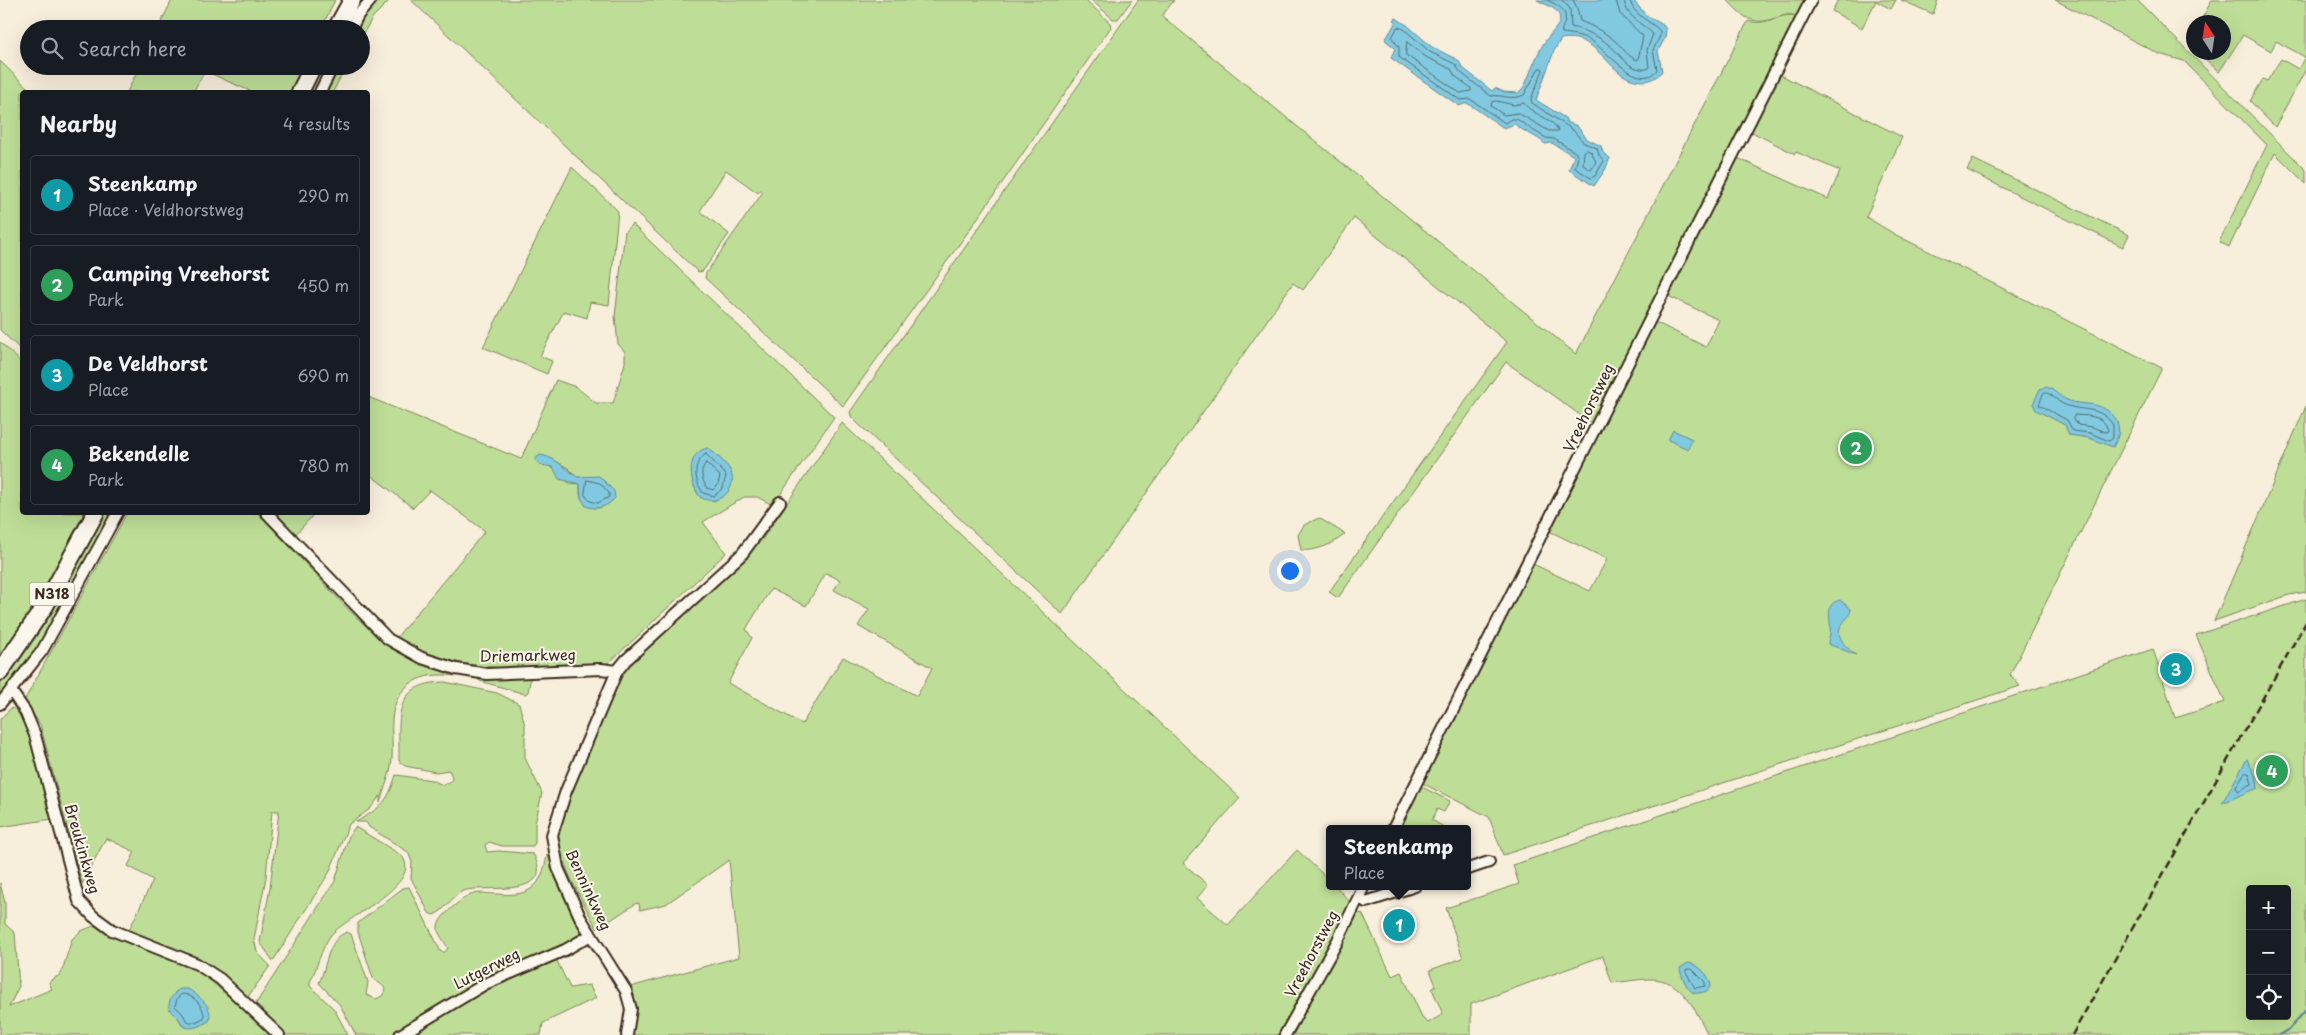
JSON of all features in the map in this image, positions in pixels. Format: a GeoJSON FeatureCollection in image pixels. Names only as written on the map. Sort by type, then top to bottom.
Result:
{"type":"FeatureCollection","features":[{"type":"Feature","properties":{"kind":"main road"},"geometry":{"type":"LineString","coordinates":[[333,20],[343,0]]}},
{"type":"Feature","properties":{"kind":"main road"},"geometry":{"type":"LineString","coordinates":[[341,20],[352,0]]}},
{"type":"Feature","properties":{"kind":"main road"},"geometry":{"type":"LineString","coordinates":[[301,90],[308,75]]}},
{"type":"Feature","properties":{"kind":"main road","name":"N318"},"geometry":{"type":"LineString","coordinates":[[0,672],[45,606],[94,515]]}},
{"type":"Feature","properties":{"kind":"street"},"geometry":{"type":"LineString","coordinates":[[356,20],[371,0]]}},
{"type":"Feature","properties":{"kind":"street","name":"Vreehorstweg"},"geometry":{"type":"LineString","coordinates":[[1395,825],[1811,0]]}},
{"type":"Feature","properties":{"kind":"street"},"geometry":{"type":"LineString","coordinates":[[321,90],[328,75]]}},
{"type":"Feature","properties":{"kind":"street"},"geometry":{"type":"LineString","coordinates":[[617,671],[626,660],[742,554],[780,502]]}},
{"type":"Feature","properties":{"kind":"street"},"geometry":{"type":"LineString","coordinates":[[0,704],[42,650],[116,515]]}},
{"type":"Feature","properties":{"kind":"street","name":"Driemarkweg"},"geometry":{"type":"LineString","coordinates":[[269,515],[388,639],[422,658],[456,669],[487,674],[590,670],[617,671]]}},
{"type":"Feature","properties":{"kind":"street","name":"Benninkweg"},"geometry":{"type":"LineString","coordinates":[[617,671],[566,791],[552,835],[558,868],[591,935],[626,991],[631,1009],[627,1035]]}},
{"type":"Feature","properties":{"kind":"street","name":"Breukinkweg"},"geometry":{"type":"LineString","coordinates":[[11,691],[25,711],[35,735],[79,901],[93,916],[112,930],[197,964],[220,979],[279,1035]]}},
{"type":"Feature","properties":{"kind":"street"},"geometry":{"type":"LineString","coordinates":[[1471,868],[1489,862]]}},
{"type":"Feature","properties":{"kind":"street","name":"Vreehorstweg"},"geometry":{"type":"LineString","coordinates":[[1285,1035],[1337,942],[1362,890]]}},
{"type":"Feature","properties":{"kind":"street"},"geometry":{"type":"LineString","coordinates":[[1359,897],[1366,902],[1403,890]]}},
{"type":"Feature","properties":{"kind":"street","name":"Lutgerweg"},"geometry":{"type":"LineString","coordinates":[[400,1035],[485,984],[565,950],[591,935]]}},
{"type":"Feature","properties":{"kind":"green space"},"geometry":{"type":"Polygon","coordinates":[[[172,0],[335,0],[325,20],[162,20],[172,0]]]}},
{"type":"Feature","properties":{"kind":"green space"},"geometry":{"type":"Polygon","coordinates":[[[376,0],[390,0],[370,22],[370,20],[360,20],[376,0]]]}},
{"type":"Feature","properties":{"kind":"green space"},"geometry":{"type":"Polygon","coordinates":[[[411,0],[1086,0],[1110,23],[1111,27],[963,239],[843,406],[705,278],[706,273],[763,192],[760,190],[758,193],[726,170],[700,211],[729,234],[703,271],[698,272],[411,0]]]}},
{"type":"Feature","properties":{"kind":"green space"},"geometry":{"type":"Polygon","coordinates":[[[1091,0],[1132,0],[1118,19],[1113,19],[1091,0]]]}},
{"type":"Feature","properties":{"kind":"green space"},"geometry":{"type":"Polygon","coordinates":[[[1138,0],[1174,0],[1162,16],[1576,354],[1748,21],[1762,22],[1792,15],[1797,17],[1594,425],[1506,362],[1338,598],[1329,592],[1507,342],[1354,218],[1303,290],[1293,283],[1062,614],[852,418],[850,412],[1138,0]]]}},
{"type":"Feature","properties":{"kind":"green space"},"geometry":{"type":"Polygon","coordinates":[[[1727,0],[1807,0],[1798,16],[1786,15],[1770,20],[1758,21],[1745,17],[1727,0]]]}},
{"type":"Feature","properties":{"kind":"green space"},"geometry":{"type":"Polygon","coordinates":[[[1838,0],[1896,0],[1891,9],[1876,1],[1862,28],[1832,11],[1838,0]]]}},
{"type":"Feature","properties":{"kind":"green space"},"geometry":{"type":"Polygon","coordinates":[[[1901,0],[1938,0],[1933,14],[1901,0]]]}},
{"type":"Feature","properties":{"kind":"green space"},"geometry":{"type":"Polygon","coordinates":[[[2055,0],[2137,0],[2186,49],[2186,60],[2197,60],[2306,170],[2306,184],[2275,153],[2229,247],[2219,242],[2267,145],[2184,61],[2159,54],[2055,0]]]}},
{"type":"Feature","properties":{"kind":"green space"},"geometry":{"type":"Polygon","coordinates":[[[2212,0],[2306,0],[2306,69],[2275,127],[2250,101],[2263,79],[2267,81],[2281,59],[2298,69],[2305,57],[2276,41],[2271,51],[2243,35],[2231,54],[2231,15],[2204,15],[2212,0]]]}},
{"type":"Feature","properties":{"kind":"green space"},"geometry":{"type":"Polygon","coordinates":[[[2206,60],[2227,60],[2219,72],[2206,60]]]}},
{"type":"Feature","properties":{"kind":"green space"},"geometry":{"type":"Polygon","coordinates":[[[0,61],[30,90],[20,90],[20,349],[0,330],[0,61]]]}},
{"type":"Feature","properties":{"kind":"green space"},"geometry":{"type":"Polygon","coordinates":[[[1777,73],[1902,137],[1866,217],[1896,235],[2162,368],[2010,675],[2020,686],[1503,855],[1489,817],[1424,784],[1422,780],[1531,563],[1590,591],[1607,559],[1551,532],[1549,527],[1653,321],[1706,347],[1719,320],[1666,295],[1735,157],[1828,199],[1840,171],[1796,152],[1795,154],[1748,130],[1777,73]]]}},
{"type":"Feature","properties":{"kind":"green space"},"geometry":{"type":"Polygon","coordinates":[[[136,75],[203,75],[194,90],[128,90],[136,75]]]}},
{"type":"Feature","properties":{"kind":"green space"},"geometry":{"type":"Polygon","coordinates":[[[214,75],[299,75],[292,90],[248,90],[214,75]]]}},
{"type":"Feature","properties":{"kind":"green space"},"geometry":{"type":"Polygon","coordinates":[[[332,75],[342,75],[334,90],[324,90],[332,75]]]}},
{"type":"Feature","properties":{"kind":"green space"},"geometry":{"type":"Polygon","coordinates":[[[1973,159],[2129,235],[2123,247],[1967,170],[1973,159]]]}},
{"type":"Feature","properties":{"kind":"green space"},"geometry":{"type":"Polygon","coordinates":[[[572,167],[618,211],[609,305],[590,302],[587,318],[564,311],[540,356],[552,361],[547,374],[483,347],[572,167]]]}},
{"type":"Feature","properties":{"kind":"green space"},"geometry":{"type":"Polygon","coordinates":[[[632,224],[834,417],[773,505],[757,497],[744,497],[703,522],[726,553],[610,662],[551,668],[497,668],[445,659],[420,651],[396,638],[485,531],[430,490],[413,508],[370,475],[370,398],[521,459],[556,380],[576,387],[596,403],[613,403],[625,363],[625,352],[618,344],[615,316],[625,231],[632,224]],[[708,448],[697,457],[692,470],[692,477],[700,497],[715,501],[724,463],[708,448]],[[550,458],[549,465],[569,483],[580,484],[580,495],[586,505],[599,508],[613,500],[613,491],[600,478],[577,477],[568,468],[550,458]]]}},
{"type":"Feature","properties":{"kind":"green space"},"geometry":{"type":"Polygon","coordinates":[[[0,342],[20,361],[20,515],[83,515],[35,608],[0,655],[0,342]]]}},
{"type":"Feature","properties":{"kind":"green space"},"geometry":{"type":"Polygon","coordinates":[[[2306,406],[2306,592],[2289,595],[2214,621],[2306,406]]]}},
{"type":"Feature","properties":{"kind":"green space"},"geometry":{"type":"Polygon","coordinates":[[[842,423],[1240,798],[1183,863],[1208,885],[1197,898],[1228,925],[1297,850],[1326,877],[1326,890],[1340,890],[1350,902],[1345,915],[1281,1035],[631,1035],[636,1011],[630,987],[739,957],[729,860],[666,904],[640,910],[639,903],[635,904],[597,929],[565,865],[556,824],[621,675],[631,661],[732,571],[761,541],[842,423]],[[826,573],[806,606],[771,589],[746,629],[752,638],[728,683],[802,724],[843,657],[917,696],[932,668],[858,626],[869,609],[834,590],[840,580],[826,573]]]}},
{"type":"Feature","properties":{"kind":"green space"},"geometry":{"type":"Polygon","coordinates":[[[103,515],[112,515],[31,662],[0,698],[0,684],[52,610],[103,515]]]}},
{"type":"Feature","properties":{"kind":"green space"},"geometry":{"type":"Polygon","coordinates":[[[126,515],[260,515],[344,605],[392,649],[414,660],[456,671],[457,674],[455,676],[443,675],[421,678],[412,682],[398,697],[392,720],[391,764],[380,803],[380,796],[370,809],[349,824],[329,873],[273,961],[260,942],[270,888],[279,811],[272,811],[266,877],[254,939],[257,952],[270,966],[247,998],[212,968],[128,932],[153,880],[128,866],[135,852],[106,838],[82,884],[40,724],[24,701],[126,515]]]}},
{"type":"Feature","properties":{"kind":"green space"},"geometry":{"type":"Polygon","coordinates":[[[275,515],[313,515],[295,535],[275,515]]]}},
{"type":"Feature","properties":{"kind":"green space"},"geometry":{"type":"Polygon","coordinates":[[[1319,518],[1345,534],[1324,546],[1312,550],[1301,550],[1298,535],[1304,525],[1319,518]]]}},
{"type":"Feature","properties":{"kind":"green space"},"geometry":{"type":"Polygon","coordinates":[[[2306,599],[2306,1035],[1708,1035],[1693,1006],[1679,990],[1661,980],[1645,979],[1612,983],[1603,956],[1471,1004],[1471,1035],[1293,1035],[1357,914],[1362,913],[1392,976],[1401,972],[1423,1019],[1428,1023],[1443,1014],[1432,989],[1436,986],[1430,970],[1463,958],[1446,908],[1519,884],[1513,865],[2153,649],[2175,718],[2225,702],[2196,635],[2306,599]]]}},
{"type":"Feature","properties":{"kind":"green space"},"geometry":{"type":"Polygon","coordinates":[[[531,676],[528,692],[525,694],[480,681],[476,678],[531,676]]]}},
{"type":"Feature","properties":{"kind":"green space"},"geometry":{"type":"Polygon","coordinates":[[[445,682],[497,693],[519,704],[525,725],[525,758],[542,793],[535,824],[535,843],[533,846],[502,846],[489,842],[485,845],[487,852],[499,851],[533,854],[538,869],[536,878],[527,884],[515,887],[463,891],[455,896],[441,911],[433,915],[429,913],[411,878],[412,862],[408,852],[369,827],[366,822],[356,822],[382,804],[396,775],[432,780],[443,785],[451,781],[452,777],[449,770],[436,772],[405,766],[399,761],[399,719],[407,697],[415,689],[427,684],[445,682]]]}},
{"type":"Feature","properties":{"kind":"green space"},"geometry":{"type":"Polygon","coordinates":[[[11,708],[18,713],[25,724],[43,777],[53,819],[0,827],[0,719],[11,708]]]}},
{"type":"Feature","properties":{"kind":"green space"},"geometry":{"type":"Polygon","coordinates":[[[1418,787],[1422,787],[1450,801],[1444,812],[1437,809],[1432,820],[1440,825],[1399,825],[1418,787]]]}},
{"type":"Feature","properties":{"kind":"green space"},"geometry":{"type":"Polygon","coordinates":[[[355,827],[401,855],[406,866],[403,877],[380,899],[338,928],[330,936],[310,982],[310,986],[334,1009],[348,1035],[287,1035],[255,1005],[335,881],[349,836],[355,827]]]}},
{"type":"Feature","properties":{"kind":"green space"},"geometry":{"type":"Polygon","coordinates":[[[547,854],[583,935],[475,986],[391,1035],[356,1035],[340,1005],[319,983],[331,947],[340,936],[347,932],[351,934],[368,982],[366,995],[376,999],[382,996],[385,990],[373,978],[358,932],[358,923],[403,888],[409,887],[441,952],[445,952],[448,948],[440,935],[438,927],[446,913],[473,894],[508,895],[526,892],[538,882],[542,875],[547,854]]]}},
{"type":"Feature","properties":{"kind":"green space"},"geometry":{"type":"Polygon","coordinates":[[[0,883],[5,903],[5,924],[15,933],[19,986],[9,1007],[52,989],[49,982],[61,974],[72,939],[81,931],[96,925],[107,933],[202,973],[272,1035],[0,1035],[0,883]],[[184,989],[175,992],[175,1013],[183,1026],[196,1027],[209,1021],[184,989]]]}},
{"type":"Feature","properties":{"kind":"green space"},"geometry":{"type":"Polygon","coordinates":[[[556,959],[570,988],[589,985],[596,998],[543,1023],[541,1035],[407,1035],[473,997],[556,959]]]}},
{"type":"Feature","properties":{"kind":"water"},"geometry":{"type":"Polygon","coordinates":[[[1537,0],[1633,0],[1646,15],[1663,25],[1666,29],[1665,38],[1658,51],[1662,71],[1654,78],[1644,81],[1633,80],[1623,75],[1589,44],[1581,40],[1561,39],[1554,51],[1536,100],[1565,118],[1567,122],[1577,126],[1587,139],[1601,146],[1603,153],[1610,158],[1605,170],[1594,186],[1569,170],[1574,156],[1552,143],[1545,144],[1515,124],[1504,128],[1467,103],[1459,106],[1391,58],[1395,48],[1385,40],[1396,22],[1394,20],[1396,18],[1432,47],[1458,60],[1463,68],[1492,91],[1495,88],[1504,92],[1518,93],[1524,87],[1542,46],[1560,21],[1556,10],[1537,0]]]}},
{"type":"Feature","properties":{"kind":"water"},"geometry":{"type":"Polygon","coordinates":[[[2047,387],[2067,400],[2095,405],[2109,411],[2117,421],[2118,427],[2117,440],[2113,447],[2089,438],[2069,435],[2065,425],[2036,410],[2033,404],[2040,389],[2047,387]]]}},
{"type":"Feature","properties":{"kind":"water"},"geometry":{"type":"Polygon","coordinates":[[[1673,430],[1692,439],[1688,449],[1668,440],[1673,430]]]}},
{"type":"Feature","properties":{"kind":"water"},"geometry":{"type":"Polygon","coordinates":[[[708,448],[727,465],[732,479],[729,491],[719,499],[713,500],[706,500],[700,497],[693,484],[691,468],[692,461],[696,455],[708,448]]]}},
{"type":"Feature","properties":{"kind":"water"},"geometry":{"type":"Polygon","coordinates":[[[540,455],[555,460],[577,477],[599,476],[614,491],[615,498],[602,507],[586,506],[581,498],[580,484],[559,479],[553,467],[541,465],[535,459],[540,455]]]}},
{"type":"Feature","properties":{"kind":"water"},"geometry":{"type":"Polygon","coordinates":[[[1840,600],[1851,609],[1839,630],[1839,634],[1846,647],[1856,655],[1828,644],[1830,608],[1835,602],[1840,600]]]}},
{"type":"Feature","properties":{"kind":"water"},"geometry":{"type":"Polygon","coordinates":[[[2247,759],[2257,779],[2258,788],[2222,803],[2247,759]]]}},
{"type":"Feature","properties":{"kind":"water"},"geometry":{"type":"Polygon","coordinates":[[[1688,963],[1696,965],[1706,974],[1711,985],[1707,991],[1694,993],[1687,986],[1680,968],[1688,963]]]}},
{"type":"Feature","properties":{"kind":"water"},"geometry":{"type":"Polygon","coordinates":[[[180,989],[188,989],[204,1002],[209,1011],[209,1021],[193,1028],[183,1026],[169,1007],[171,998],[180,989]]]}},
{"type":"Feature","properties":{"kind":"waterway"},"geometry":{"type":"LineString","coordinates":[[2279,1035],[2289,1029],[2306,1010]]}},
{"type":"Feature","properties":{"kind":"railway"},"geometry":{"type":"LineString","coordinates":[[2072,1035],[2306,622]]}},
{"type":"Feature","properties":{"kind":"place","name":"Camping Vreehorst"},"geometry":{"type":"Point","coordinates":[1856,448]}},
{"type":"Feature","properties":{"kind":"place","name":"De Veldhorst"},"geometry":{"type":"Point","coordinates":[2176,669]}},
{"type":"Feature","properties":{"kind":"place","name":"Bekendelle"},"geometry":{"type":"Point","coordinates":[2272,771]}},
{"type":"Feature","properties":{"kind":"place","name":"Steenkamp"},"geometry":{"type":"Point","coordinates":[1399,925]}}]}
